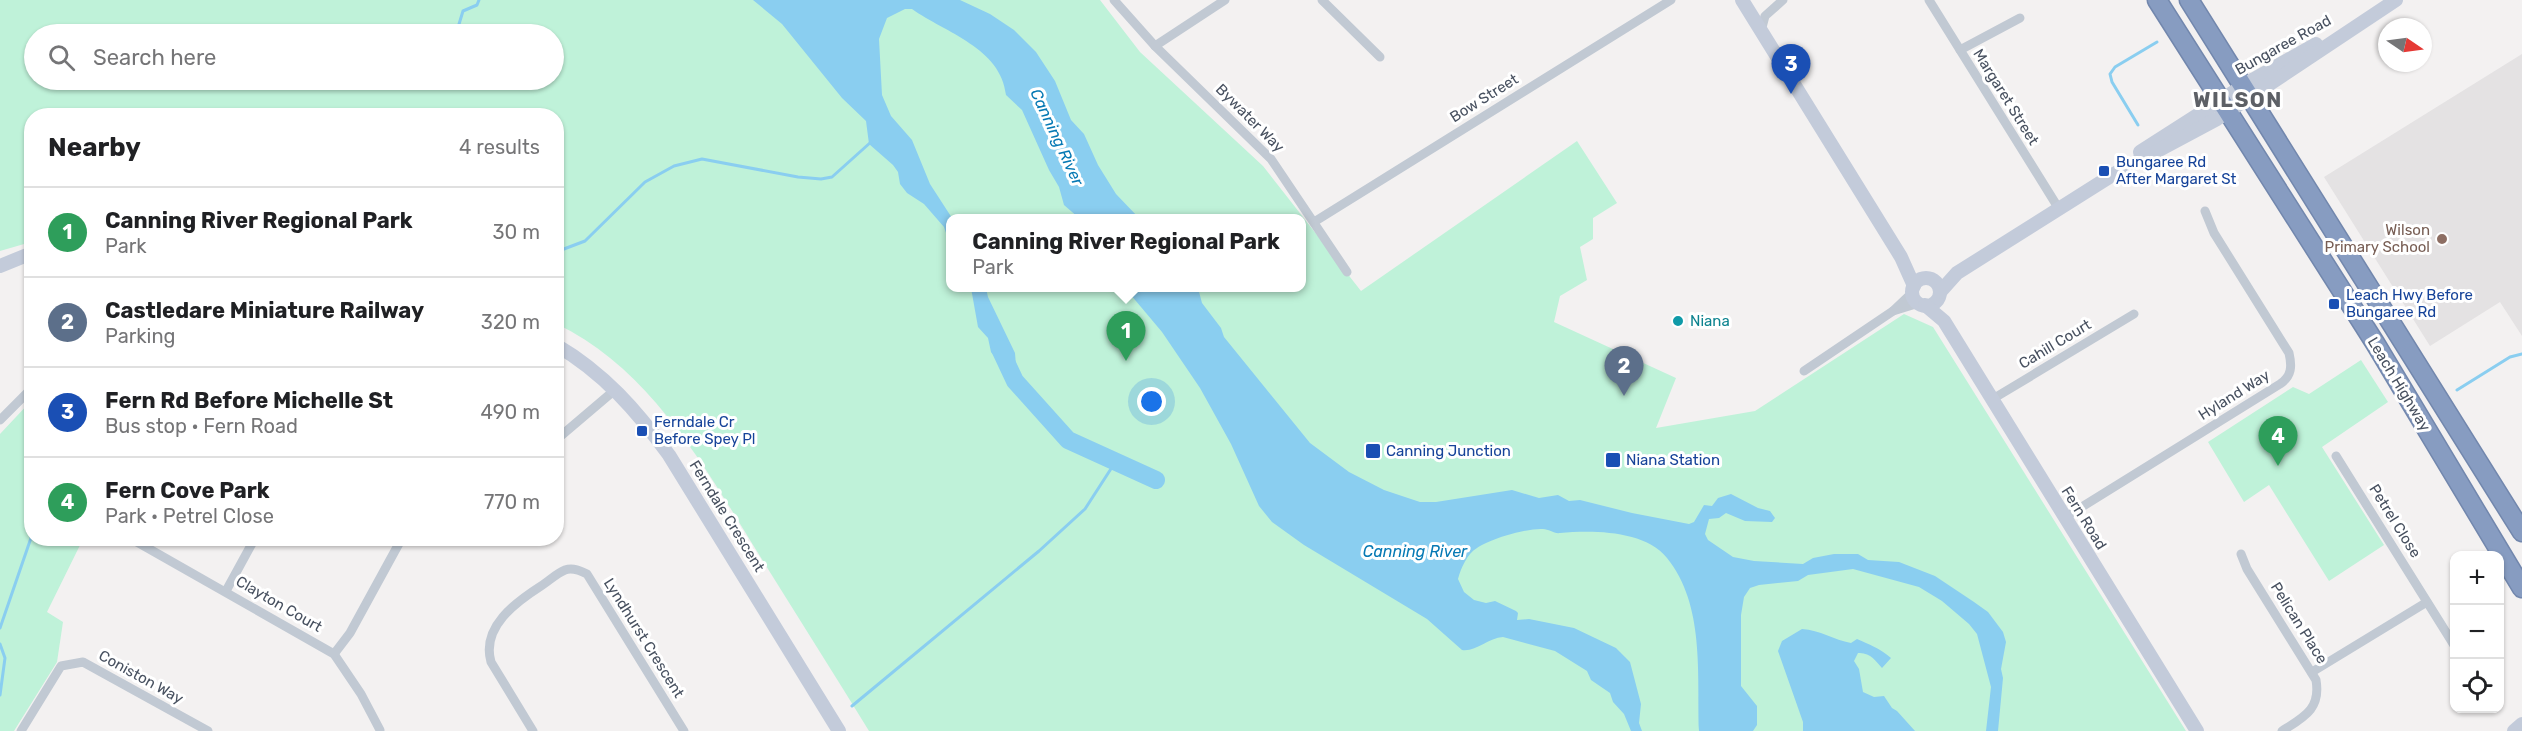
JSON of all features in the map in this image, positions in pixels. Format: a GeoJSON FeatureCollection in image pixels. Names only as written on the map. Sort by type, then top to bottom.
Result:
{"type":"FeatureCollection","features":[{"type":"Feature","properties":{"kind":"highway","name":"Leach Highway"},"geometry":{"type":"LineString","coordinates":[[2157,0],[2375,343],[2522,588]]}},
{"type":"Feature","properties":{"kind":"highway","name":"Leach Highway"},"geometry":{"type":"LineString","coordinates":[[2189,0],[2522,532]]}},
{"type":"Feature","properties":{"kind":"street","name":"Bywater Way"},"geometry":{"type":"LineString","coordinates":[[1114,0],[1155,46],[1271,159],[1347,272]]}},
{"type":"Feature","properties":{"kind":"street"},"geometry":{"type":"LineString","coordinates":[[1155,46],[1226,0]]}},
{"type":"Feature","properties":{"kind":"street"},"geometry":{"type":"LineString","coordinates":[[1322,0],[1380,57]]}},
{"type":"Feature","properties":{"kind":"street","name":"Bow Street"},"geometry":{"type":"LineString","coordinates":[[1314,222],[1671,0]]}},
{"type":"Feature","properties":{"kind":"street"},"geometry":{"type":"LineString","coordinates":[[1742,0],[1901,257],[1926,292],[1893,311],[1804,371]]}},
{"type":"Feature","properties":{"kind":"street"},"geometry":{"type":"LineString","coordinates":[[1761,31],[1765,16],[1783,0]]}},
{"type":"Feature","properties":{"kind":"street","name":"Margaret Street"},"geometry":{"type":"LineString","coordinates":[[1929,0],[2059,209]]}},
{"type":"Feature","properties":{"kind":"street","name":"Bungaree Road"},"geometry":{"type":"LineString","coordinates":[[1926,292],[2114,174],[2124,163],[2341,38],[2350,28],[2396,0]]}},
{"type":"Feature","properties":{"kind":"street"},"geometry":{"type":"LineString","coordinates":[[1960,50],[2006,23],[2020,18]]}},
{"type":"Feature","properties":{"kind":"street","name":"Hyland Way"},"geometry":{"type":"LineString","coordinates":[[2064,518],[2280,384],[2290,374],[2292,364],[2289,353],[2214,233],[2205,211]]}},
{"type":"Feature","properties":{"kind":"street"},"geometry":{"type":"LineString","coordinates":[[0,266],[24,256]]}},
{"type":"Feature","properties":{"kind":"street","name":"Fern Road"},"geometry":{"type":"LineString","coordinates":[[1926,292],[2197,731]]}},
{"type":"Feature","properties":{"kind":"street","name":"Cahill Court"},"geometry":{"type":"LineString","coordinates":[[1991,400],[2134,314]]}},
{"type":"Feature","properties":{"kind":"street","name":"Ferndale Crescent"},"geometry":{"type":"LineString","coordinates":[[564,351],[616,389],[645,421],[669,455],[839,731]]}},
{"type":"Feature","properties":{"kind":"street"},"geometry":{"type":"LineString","coordinates":[[564,433],[616,389]]}},
{"type":"Feature","properties":{"kind":"street"},"geometry":{"type":"LineString","coordinates":[[0,420],[24,396]]}},
{"type":"Feature","properties":{"kind":"street","name":"Petrel Close"},"geometry":{"type":"LineString","coordinates":[[2337,456],[2450,639]]}},
{"type":"Feature","properties":{"kind":"street","name":"Clayton Court"},"geometry":{"type":"LineString","coordinates":[[144,546],[334,654],[348,673],[380,730]]}},
{"type":"Feature","properties":{"kind":"street"},"geometry":{"type":"LineString","coordinates":[[226,591],[251,546]]}},
{"type":"Feature","properties":{"kind":"street"},"geometry":{"type":"LineString","coordinates":[[334,654],[350,633],[398,546]]}},
{"type":"Feature","properties":{"kind":"street","name":"Pelican Place"},"geometry":{"type":"LineString","coordinates":[[2241,554],[2247,568],[2312,672],[2319,694],[2313,707],[2302,718],[2282,731]]}},
{"type":"Feature","properties":{"kind":"street","name":"Lyndhurst Crescent"},"geometry":{"type":"LineString","coordinates":[[533,731],[491,662],[488,652],[490,638],[515,603],[566,569],[578,569],[587,574],[684,731]]}},
{"type":"Feature","properties":{"kind":"street"},"geometry":{"type":"LineString","coordinates":[[2312,672],[2427,602]]}},
{"type":"Feature","properties":{"kind":"street","name":"Coniston Way"},"geometry":{"type":"LineString","coordinates":[[21,731],[61,666],[83,662],[208,731]]}},
{"type":"Feature","properties":{"kind":"shaded area","name":"Wilson Primary School"},"geometry":{"type":"Polygon","coordinates":[[[2522,54],[2522,336],[2500,302],[2430,346],[2324,177],[2522,54]]]}},
{"type":"Feature","properties":{"kind":"green space"},"geometry":{"type":"Polygon","coordinates":[[[0,0],[1100,0],[1140,52],[1263,166],[1301,214],[946,214],[946,292],[1306,292],[1306,221],[1361,291],[1577,141],[1617,203],[1593,218],[1593,239],[1580,247],[1587,280],[1560,296],[1554,322],[1676,378],[1656,428],[1755,411],[1904,314],[1933,327],[2186,731],[869,731],[721,493],[675,427],[650,396],[622,368],[591,344],[564,328],[564,108],[24,108],[24,244],[0,251],[0,0]]]}},
{"type":"Feature","properties":{"kind":"green space"},"geometry":{"type":"Polygon","coordinates":[[[2361,360],[2388,402],[2322,447],[2384,545],[2329,581],[2269,485],[2244,502],[2208,442],[2293,387],[2309,394],[2361,360]]]}},
{"type":"Feature","properties":{"kind":"green space"},"geometry":{"type":"Polygon","coordinates":[[[24,408],[24,546],[80,546],[47,612],[63,622],[57,662],[14,731],[0,731],[0,434],[24,408]]]}},
{"type":"Feature","properties":{"kind":"water","name":"Canning River"},"geometry":{"type":"Polygon","coordinates":[[[753,0],[960,0],[990,14],[1014,30],[1036,52],[1055,81],[1071,120],[1084,134],[1098,165],[1116,194],[1135,214],[1074,214],[1064,205],[1059,187],[1022,110],[1006,95],[1002,79],[994,65],[970,43],[912,9],[905,9],[887,18],[879,39],[882,95],[891,116],[912,140],[930,184],[949,214],[946,214],[946,233],[944,227],[924,204],[907,193],[900,184],[898,172],[893,165],[869,144],[866,121],[842,98],[782,24],[753,0]]]}},
{"type":"Feature","properties":{"kind":"water"},"geometry":{"type":"Polygon","coordinates":[[[972,292],[987,292],[1015,353],[1016,366],[1011,372],[1004,368],[991,352],[988,338],[978,327],[972,292]]]}},
{"type":"Feature","properties":{"kind":"water","name":"Canning River"},"geometry":{"type":"Polygon","coordinates":[[[1128,292],[1199,292],[1202,303],[1221,328],[1224,337],[1310,443],[1349,472],[1384,490],[1420,502],[1436,502],[1512,490],[1539,498],[1558,495],[1569,501],[1580,500],[1689,524],[1694,522],[1704,505],[1712,506],[1718,498],[1731,494],[1758,508],[1770,511],[1775,518],[1772,522],[1745,521],[1726,513],[1719,518],[1709,519],[1705,534],[1708,540],[1733,557],[1754,561],[1803,564],[1813,558],[1834,554],[1858,554],[1868,560],[1899,562],[1935,576],[1988,612],[2003,632],[2006,642],[2001,669],[2003,678],[1998,731],[1986,731],[1991,687],[1977,634],[1942,601],[1919,587],[1853,569],[1808,575],[1798,581],[1750,588],[1744,597],[1741,615],[1741,686],[1757,706],[1757,725],[1753,731],[1699,731],[1698,664],[1693,618],[1688,597],[1679,577],[1667,558],[1657,549],[1646,542],[1617,534],[1558,533],[1536,529],[1499,538],[1473,551],[1465,562],[1458,579],[1464,592],[1474,600],[1486,603],[1495,601],[1516,611],[1517,620],[1529,619],[1574,628],[1616,648],[1630,662],[1641,704],[1639,723],[1642,731],[1631,731],[1624,714],[1613,702],[1610,693],[1591,680],[1587,671],[1555,651],[1503,637],[1472,649],[1462,650],[1427,619],[1304,545],[1272,522],[1259,506],[1231,444],[1200,388],[1162,332],[1128,292]]]}},
{"type":"Feature","properties":{"kind":"water"},"geometry":{"type":"Polygon","coordinates":[[[1802,629],[1851,643],[1857,639],[1891,658],[1882,668],[1869,655],[1858,653],[1854,661],[1859,669],[1863,692],[1874,697],[1884,696],[1892,708],[1915,731],[1803,731],[1803,722],[1778,651],[1782,641],[1802,629]]]}},
{"type":"Feature","properties":{"kind":"waterway"},"geometry":{"type":"LineString","coordinates":[[459,24],[463,11],[477,5],[479,0]]}},
{"type":"Feature","properties":{"kind":"waterway"},"geometry":{"type":"LineString","coordinates":[[2138,125],[2112,82],[2110,74],[2115,67],[2157,42]]}},
{"type":"Feature","properties":{"kind":"waterway"},"geometry":{"type":"LineString","coordinates":[[564,249],[585,241],[645,182],[674,166],[702,159],[798,177],[821,179],[832,177],[871,142]]}},
{"type":"Feature","properties":{"kind":"waterway"},"geometry":{"type":"LineString","coordinates":[[1000,349],[1015,381],[1068,440],[1156,480]]}},
{"type":"Feature","properties":{"kind":"waterway"},"geometry":{"type":"LineString","coordinates":[[2457,390],[2510,357],[2522,354]]}},
{"type":"Feature","properties":{"kind":"waterway"},"geometry":{"type":"LineString","coordinates":[[852,706],[1039,551],[1085,509],[1116,461]]}},
{"type":"Feature","properties":{"kind":"waterway"},"geometry":{"type":"LineString","coordinates":[[0,628],[28,546]]}},
{"type":"Feature","properties":{"kind":"waterway"},"geometry":{"type":"LineString","coordinates":[[0,644],[5,658],[0,695]]}},
{"type":"Feature","properties":{"kind":"place","name":"Fern Rd Before Michelle St"},"geometry":{"type":"Point","coordinates":[1791,94]}},
{"type":"Feature","properties":{"kind":"place","name":"Bungaree Rd After Margaret St"},"geometry":{"type":"Point","coordinates":[2104,171]}},
{"type":"Feature","properties":{"kind":"place","name":"Wilson Primary School"},"geometry":{"type":"Point","coordinates":[2442,239]}},
{"type":"Feature","properties":{"kind":"place","name":"Leach Hwy Before Bungaree Rd"},"geometry":{"type":"Point","coordinates":[2334,304]}},
{"type":"Feature","properties":{"kind":"place","name":"Niana"},"geometry":{"type":"Point","coordinates":[1678,321]}},
{"type":"Feature","properties":{"kind":"place","name":"Canning River Regional Park"},"geometry":{"type":"Point","coordinates":[1126,361]}},
{"type":"Feature","properties":{"kind":"place","name":"Castledare Miniature Railway"},"geometry":{"type":"Point","coordinates":[1624,396]}},
{"type":"Feature","properties":{"kind":"place","name":"Ferndale Cr Before Spey Pl"},"geometry":{"type":"Point","coordinates":[642,431]}},
{"type":"Feature","properties":{"kind":"place","name":"Canning Junction"},"geometry":{"type":"Point","coordinates":[1373,451]}},
{"type":"Feature","properties":{"kind":"place","name":"Niana Station"},"geometry":{"type":"Point","coordinates":[1613,460]}},
{"type":"Feature","properties":{"kind":"place","name":"Fern Cove Park"},"geometry":{"type":"Point","coordinates":[2278,466]}},
{"type":"Feature","properties":{"kind":"district","name":"WILSON"},"geometry":{"type":"Point","coordinates":[2238,99]}}]}
